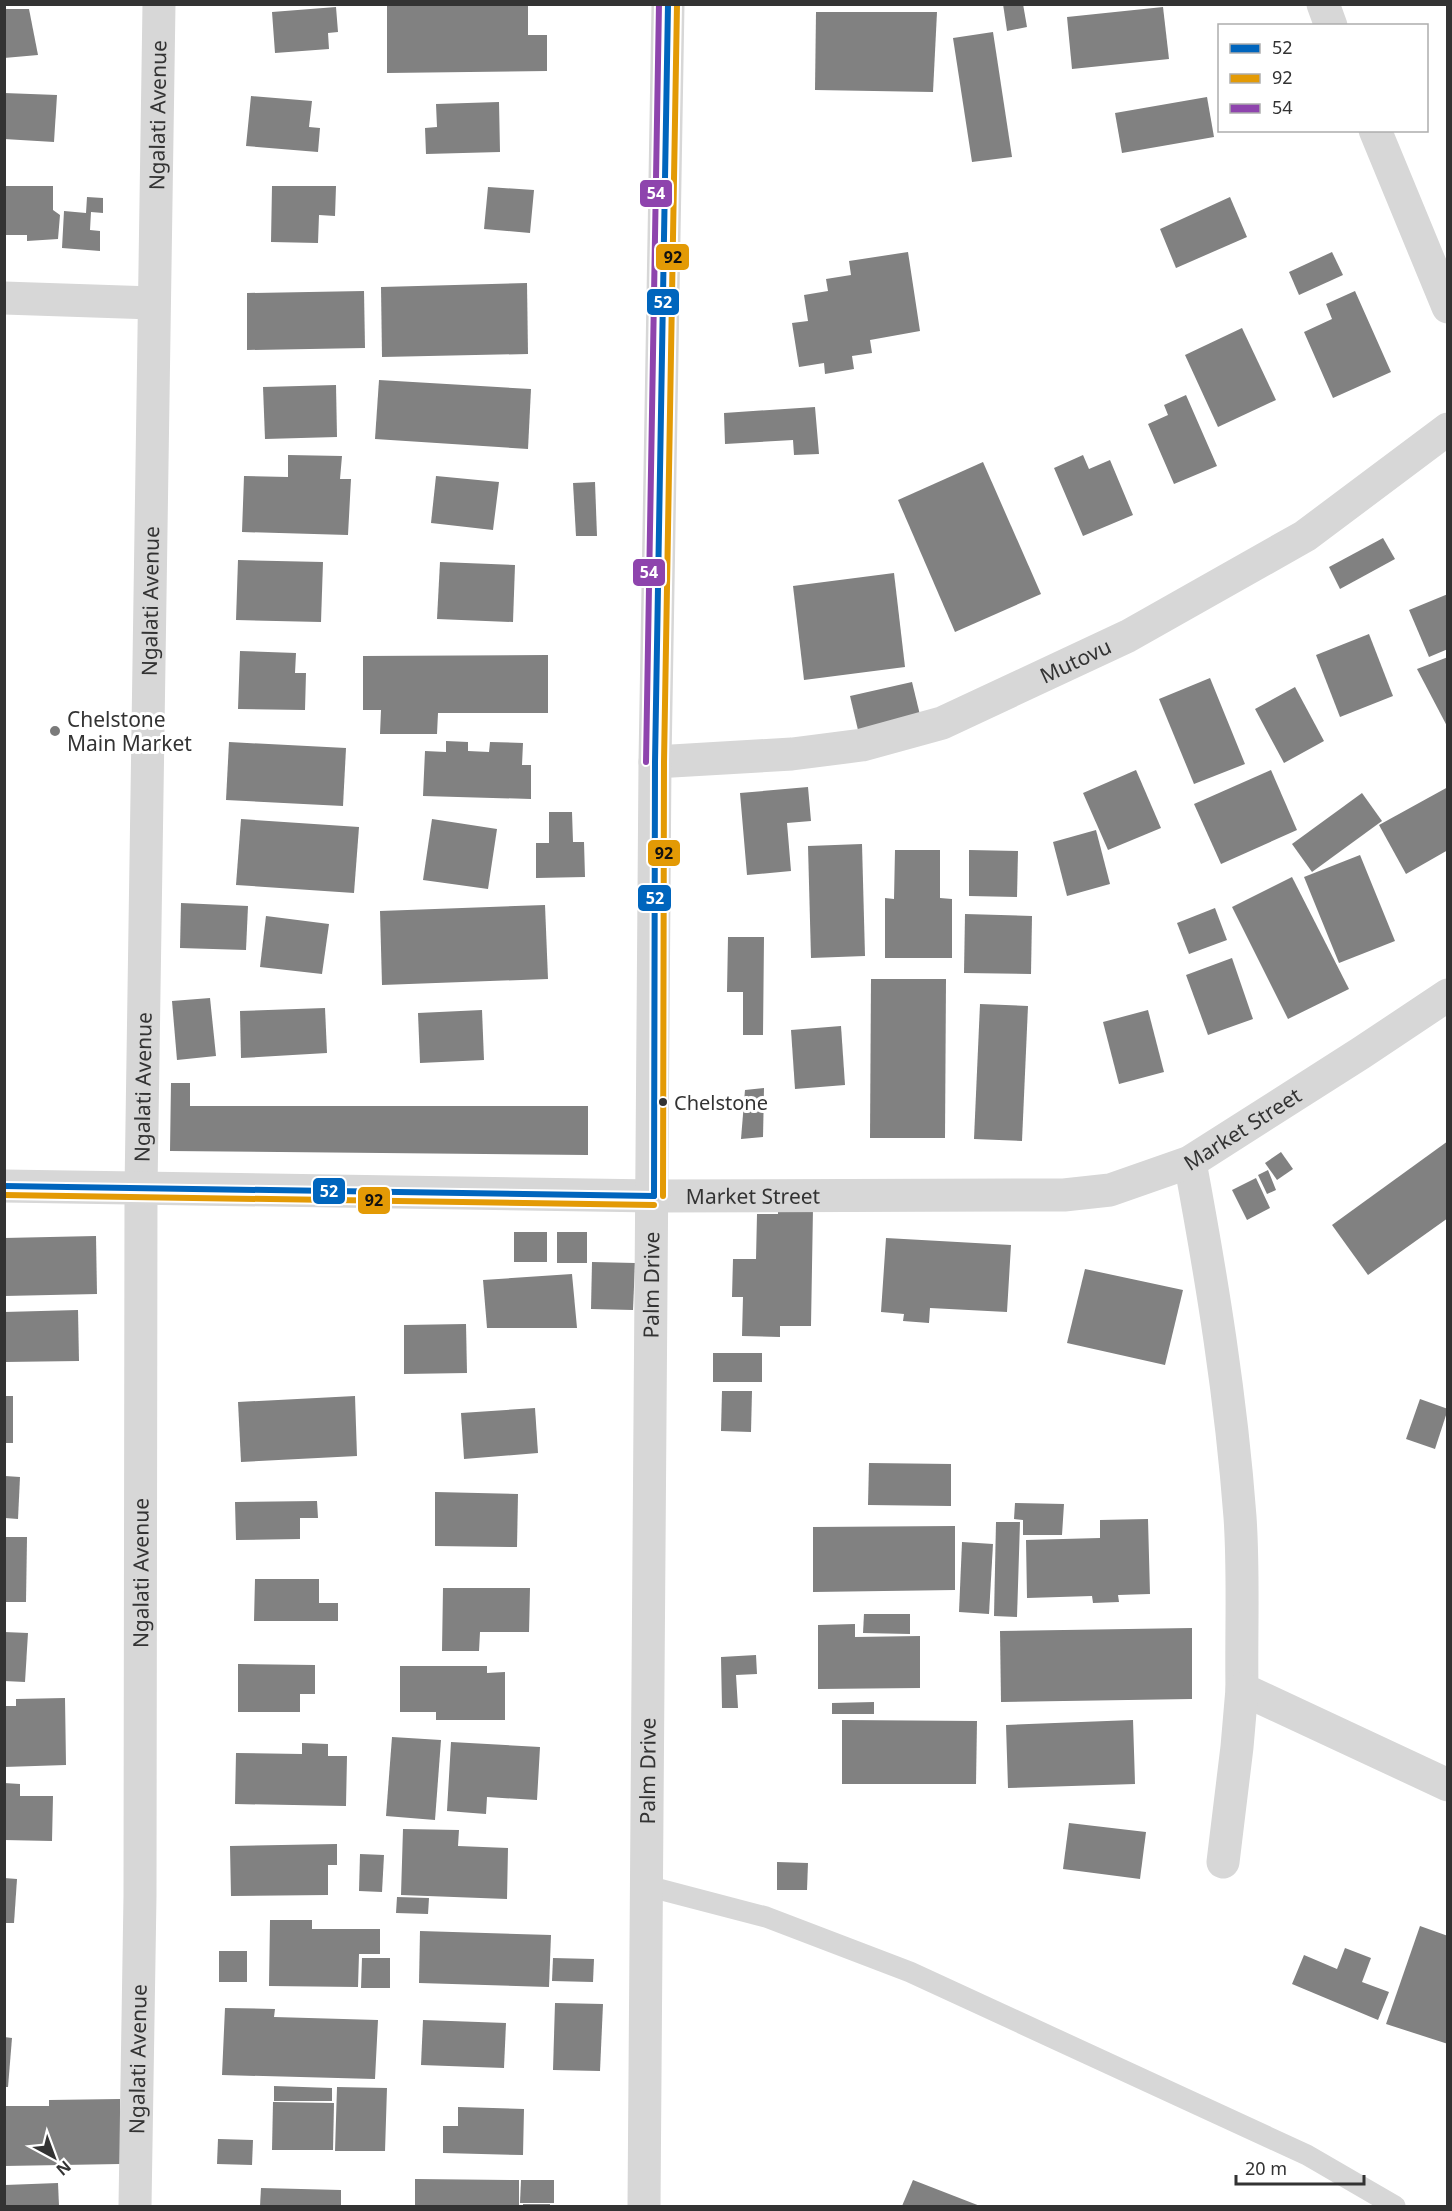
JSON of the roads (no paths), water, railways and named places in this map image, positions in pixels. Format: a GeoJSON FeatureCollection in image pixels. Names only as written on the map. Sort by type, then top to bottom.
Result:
{"type":"FeatureCollection","features":[{"type":"Feature","properties":{"kind":"street","name":"Ngalati Avenue"},"geometry":{"type":"LineString","coordinates":[[135,2206],[141,1884],[141,1189],[159,4]]}},
{"type":"Feature","properties":{"kind":"street","name":"Palm Drive"},"geometry":{"type":"LineString","coordinates":[[644,2206],[654,1196],[655,762],[668,4]]}},
{"type":"Feature","properties":{"kind":"street"},"geometry":{"type":"LineString","coordinates":[[1323,4],[1330,24]]}},
{"type":"Feature","properties":{"kind":"street"},"geometry":{"type":"LineString","coordinates":[[1376,132],[1448,307]]}},
{"type":"Feature","properties":{"kind":"street"},"geometry":{"type":"LineString","coordinates":[[4,298],[153,303]]}},
{"type":"Feature","properties":{"kind":"street","name":"Mutovu"},"geometry":{"type":"LineString","coordinates":[[655,762],[792,754],[862,745],[942,723],[1128,636],[1305,536],[1448,429]]}},
{"type":"Feature","properties":{"kind":"street","name":"Market Street"},"geometry":{"type":"LineString","coordinates":[[4,1186],[654,1196],[1064,1195],[1110,1190],[1190,1162],[1448,995]]}},
{"type":"Feature","properties":{"kind":"street"},"geometry":{"type":"LineString","coordinates":[[1190,1162],[1219,1320],[1231,1411],[1240,1520],[1242,1689],[1223,1862]]}},
{"type":"Feature","properties":{"kind":"street"},"geometry":{"type":"LineString","coordinates":[[1242,1689],[1448,1785]]}},
{"type":"Feature","properties":{"kind":"lane"},"geometry":{"type":"LineString","coordinates":[[647,1886],[766,1917],[910,1972],[1307,2155],[1395,2206]]}},
{"type":"Feature","properties":{"kind":"place","name":"Chelstone Main Market"},"geometry":{"type":"Point","coordinates":[55,731]}},
{"type":"Feature","properties":{"kind":"place","name":"Chelstone"},"geometry":{"type":"Point","coordinates":[663,1102]}}]}
